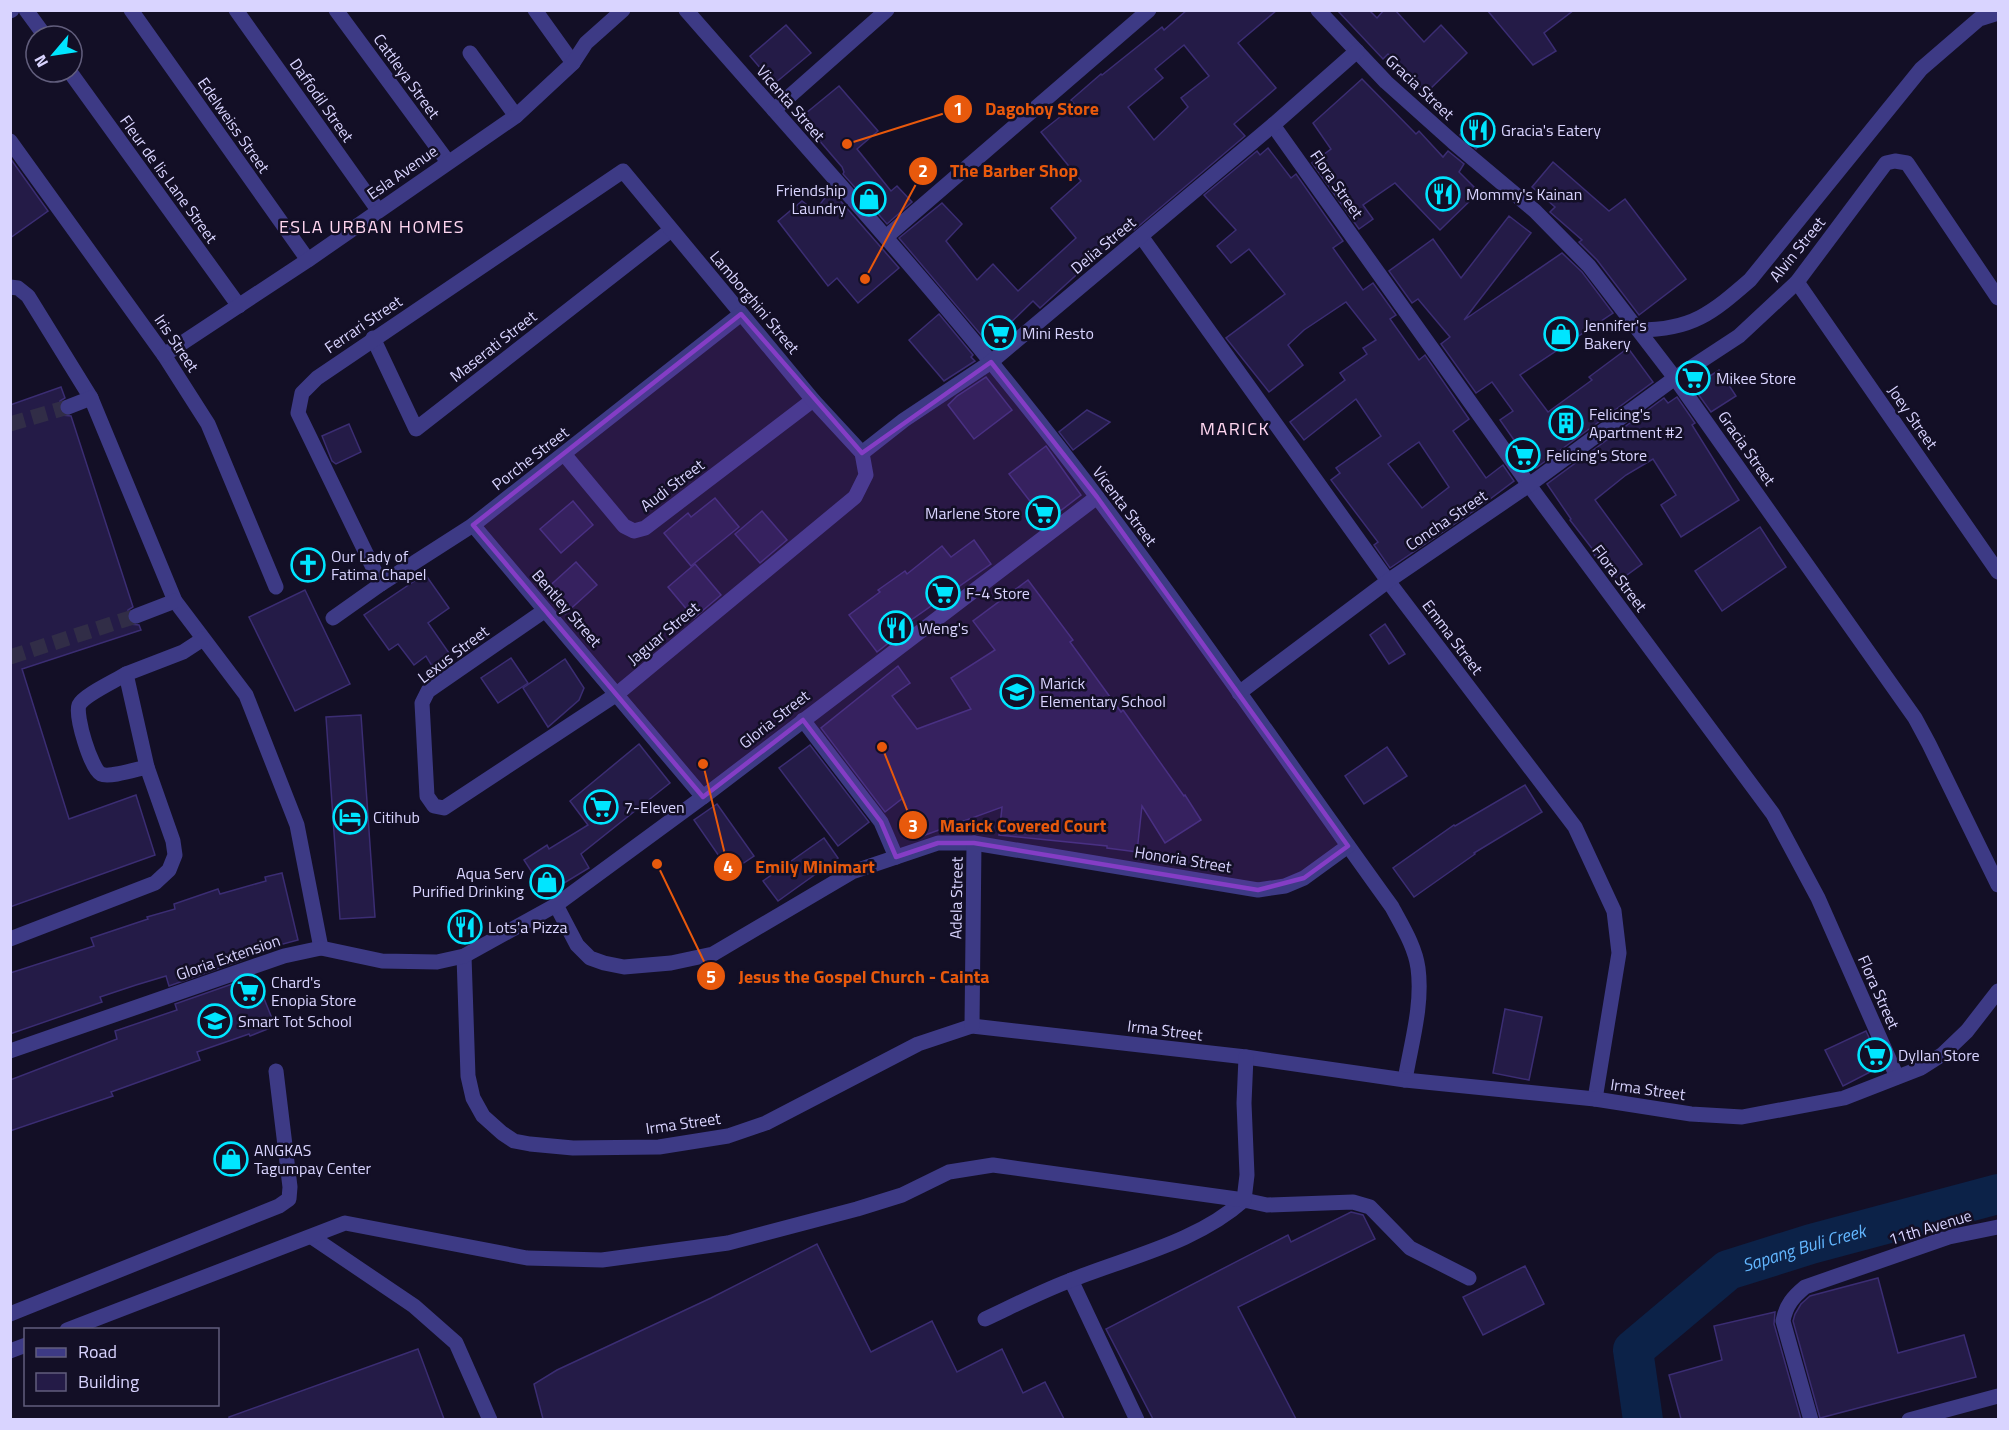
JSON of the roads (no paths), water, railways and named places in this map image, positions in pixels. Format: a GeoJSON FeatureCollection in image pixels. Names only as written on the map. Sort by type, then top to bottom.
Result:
{"type":"FeatureCollection","features":[{"type":"Feature","properties":{"kind":"street"},"geometry":{"type":"LineString","coordinates":[[26,10],[36,24]]}},
{"type":"Feature","properties":{"kind":"street","name":"Edelweiss Street"},"geometry":{"type":"LineString","coordinates":[[131,10],[308,260]]}},
{"type":"Feature","properties":{"kind":"street","name":"Daffodil Street"},"geometry":{"type":"LineString","coordinates":[[236,10],[378,210]]}},
{"type":"Feature","properties":{"kind":"street","name":"Cattleya Street"},"geometry":{"type":"LineString","coordinates":[[336,10],[448,162]]}},
{"type":"Feature","properties":{"kind":"street"},"geometry":{"type":"LineString","coordinates":[[535,10],[573,63]]}},
{"type":"Feature","properties":{"kind":"street","name":"Esla Avenue"},"geometry":{"type":"LineString","coordinates":[[164,355],[308,260],[516,116],[573,63],[586,43],[623,10]]}},
{"type":"Feature","properties":{"kind":"street","name":"Vicenta Street"},"geometry":{"type":"LineString","coordinates":[[686,10],[886,237],[991,362],[1097,497],[1392,907],[1409,939],[1418,966],[1419,997],[1405,1080]]}},
{"type":"Feature","properties":{"kind":"street"},"geometry":{"type":"LineString","coordinates":[[774,110],[887,10]]}},
{"type":"Feature","properties":{"kind":"street"},"geometry":{"type":"LineString","coordinates":[[886,237],[1149,10]]}},
{"type":"Feature","properties":{"kind":"street","name":"Gracia Street"},"geometry":{"type":"LineString","coordinates":[[1318,10],[1415,108],[1535,210],[1589,266],[1639,330],[1915,718],[1998,885]]}},
{"type":"Feature","properties":{"kind":"street"},"geometry":{"type":"LineString","coordinates":[[1639,330],[1671,328],[1693,321],[1716,309],[1750,280],[1921,69],[1979,19],[1998,13]]}},
{"type":"Feature","properties":{"kind":"street","name":"Delia Street"},"geometry":{"type":"LineString","coordinates":[[862,453],[904,420],[991,362],[1273,125],[1357,51]]}},
{"type":"Feature","properties":{"kind":"street"},"geometry":{"type":"LineString","coordinates":[[470,53],[516,116]]}},
{"type":"Feature","properties":{"kind":"street","name":"Fleur de lis Lane Street"},"geometry":{"type":"LineString","coordinates":[[79,84],[239,306]]}},
{"type":"Feature","properties":{"kind":"street","name":"Flora Street"},"geometry":{"type":"LineString","coordinates":[[1273,125],[1529,486],[1773,814],[1818,898],[1897,1077]]}},
{"type":"Feature","properties":{"kind":"street","name":"Iris Street"},"geometry":{"type":"LineString","coordinates":[[10,141],[164,355],[208,424],[276,587]]}},
{"type":"Feature","properties":{"kind":"street","name":"Alvin Street"},"geometry":{"type":"LineString","coordinates":[[1675,378],[1739,336],[1797,282],[1886,163],[1895,161],[1907,163],[1998,297]]}},
{"type":"Feature","properties":{"kind":"street","name":"Lamborghini Street"},"geometry":{"type":"LineString","coordinates":[[623,171],[813,400],[862,453]]}},
{"type":"Feature","properties":{"kind":"street","name":"Ferrari Street"},"geometry":{"type":"LineString","coordinates":[[381,584],[298,413],[302,393],[317,378],[373,338],[623,171]]}},
{"type":"Feature","properties":{"kind":"street","name":"Maserati Street"},"geometry":{"type":"LineString","coordinates":[[373,338],[416,429],[671,230]]}},
{"type":"Feature","properties":{"kind":"street","name":"Emma Street"},"geometry":{"type":"LineString","coordinates":[[1141,236],[1388,581],[1575,827],[1614,911],[1619,953],[1595,1099]]}},
{"type":"Feature","properties":{"kind":"street","name":"Joey Street"},"geometry":{"type":"LineString","coordinates":[[1797,282],[1998,572]]}},
{"type":"Feature","properties":{"kind":"street"},"geometry":{"type":"LineString","coordinates":[[10,287],[18,288],[28,296],[92,398],[175,602],[246,695],[297,825],[321,948]]}},
{"type":"Feature","properties":{"kind":"street","name":"Porche Street"},"geometry":{"type":"LineString","coordinates":[[333,618],[473,525],[741,314]]}},
{"type":"Feature","properties":{"kind":"street","name":"Concha Street"},"geometry":{"type":"LineString","coordinates":[[1239,693],[1388,581],[1529,486],[1675,378]]}},
{"type":"Feature","properties":{"kind":"street"},"geometry":{"type":"LineString","coordinates":[[68,407],[92,398]]}},
{"type":"Feature","properties":{"kind":"street","name":"Audi Street"},"geometry":{"type":"LineString","coordinates":[[564,454],[624,526],[634,531],[645,528],[813,400]]}},
{"type":"Feature","properties":{"kind":"street","name":"Jaguar Street"},"geometry":{"type":"LineString","coordinates":[[444,808],[617,694],[855,497],[866,475],[862,453]]}},
{"type":"Feature","properties":{"kind":"street","name":"Gloria Street"},"geometry":{"type":"LineString","coordinates":[[464,956],[556,905],[703,797],[1097,497]]}},
{"type":"Feature","properties":{"kind":"street","name":"Bentley Street"},"geometry":{"type":"LineString","coordinates":[[473,525],[703,797]]}},
{"type":"Feature","properties":{"kind":"street"},"geometry":{"type":"LineString","coordinates":[[136,616],[175,602]]}},
{"type":"Feature","properties":{"kind":"street","name":"Lexus Street"},"geometry":{"type":"LineString","coordinates":[[444,808],[434,806],[427,796],[422,703],[428,691],[544,611]]}},
{"type":"Feature","properties":{"kind":"street"},"geometry":{"type":"LineString","coordinates":[[147,767],[106,776],[99,773],[92,764],[78,715],[80,705],[85,699],[126,675],[183,652],[203,639]]}},
{"type":"Feature","properties":{"kind":"street"},"geometry":{"type":"LineString","coordinates":[[10,939],[156,883],[169,870],[175,855],[172,841],[147,767],[126,675]]}},
{"type":"Feature","properties":{"kind":"street"},"geometry":{"type":"LineString","coordinates":[[803,720],[881,822],[896,857]]}},
{"type":"Feature","properties":{"kind":"street","name":"Honoria Street"},"geometry":{"type":"LineString","coordinates":[[556,905],[578,945],[590,958],[624,967],[671,963],[713,954],[852,872],[938,843],[974,843],[1258,890],[1285,886],[1304,879],[1348,846]]}},
{"type":"Feature","properties":{"kind":"street","name":"Adela Street"},"geometry":{"type":"LineString","coordinates":[[972,1026],[974,843]]}},
{"type":"Feature","properties":{"kind":"street","name":"Gloria Extension"},"geometry":{"type":"LineString","coordinates":[[10,1051],[284,956],[321,948],[382,961],[437,962],[464,956]]}},
{"type":"Feature","properties":{"kind":"street","name":"Irma Street"},"geometry":{"type":"LineString","coordinates":[[464,956],[468,1076],[473,1098],[483,1116],[514,1141],[573,1148],[659,1147],[728,1136],[766,1123],[918,1044],[972,1026],[1246,1057],[1405,1080],[1595,1099],[1690,1114],[1742,1117],[1844,1098],[1921,1068],[1943,1054],[1966,1031],[1998,991]]}},
{"type":"Feature","properties":{"kind":"street"},"geometry":{"type":"LineString","coordinates":[[985,1319],[1071,1280],[1198,1233],[1244,1200],[1247,1175],[1244,1103],[1246,1057]]}},
{"type":"Feature","properties":{"kind":"street"},"geometry":{"type":"LineString","coordinates":[[10,1314],[279,1206],[289,1199],[290,1187],[276,1071]]}},
{"type":"Feature","properties":{"kind":"street"},"geometry":{"type":"LineString","coordinates":[[70,1328],[345,1223],[527,1258],[602,1260],[728,1244],[891,1199],[949,1172],[993,1166],[1267,1205],[1353,1202],[1370,1207],[1410,1248],[1469,1278]]}},
{"type":"Feature","properties":{"kind":"street","name":"11th Avenue"},"geometry":{"type":"LineString","coordinates":[[1811,1419],[1783,1321],[1786,1307],[1795,1295],[1805,1287],[1949,1238],[1998,1227]]}},
{"type":"Feature","properties":{"kind":"street"},"geometry":{"type":"LineString","coordinates":[[312,1237],[414,1306],[456,1343],[490,1419]]}},
{"type":"Feature","properties":{"kind":"street"},"geometry":{"type":"LineString","coordinates":[[1071,1280],[1137,1419]]}},
{"type":"Feature","properties":{"kind":"street"},"geometry":{"type":"LineString","coordinates":[[1910,1419],[1998,1396]]}},
{"type":"Feature","properties":{"kind":"waterway","name":"Sapang Buli Creek"},"geometry":{"type":"LineString","coordinates":[[1643,1420],[1633,1350],[1728,1270],[1811,1244],[1998,1194]]}},
{"type":"Feature","properties":{"kind":"tunnel"},"geometry":{"type":"LineString","coordinates":[[10,424],[68,407]]}},
{"type":"Feature","properties":{"kind":"tunnel"},"geometry":{"type":"LineString","coordinates":[[10,657],[136,616]]}},
{"type":"Feature","properties":{"kind":"place","name":"Gracia's Eatery"},"geometry":{"type":"Point","coordinates":[1478,130]}},
{"type":"Feature","properties":{"kind":"place","name":"Dagohoy Store"},"geometry":{"type":"Point","coordinates":[847,144]}},
{"type":"Feature","properties":{"kind":"place","name":"Mommy's Kainan"},"geometry":{"type":"Point","coordinates":[1443,194]}},
{"type":"Feature","properties":{"kind":"place","name":"Friendship Laundry"},"geometry":{"type":"Point","coordinates":[869,199]}},
{"type":"Feature","properties":{"kind":"place","name":"The Barber Shop"},"geometry":{"type":"Point","coordinates":[865,279]}},
{"type":"Feature","properties":{"kind":"place","name":"Mini Resto"},"geometry":{"type":"Point","coordinates":[999,333]}},
{"type":"Feature","properties":{"kind":"place","name":"Jennifer's Bakery"},"geometry":{"type":"Point","coordinates":[1561,334]}},
{"type":"Feature","properties":{"kind":"place","name":"Mikee Store"},"geometry":{"type":"Point","coordinates":[1693,378]}},
{"type":"Feature","properties":{"kind":"place","name":"Felicing's Apartment #2"},"geometry":{"type":"Point","coordinates":[1566,423]}},
{"type":"Feature","properties":{"kind":"place","name":"Felicing's Store"},"geometry":{"type":"Point","coordinates":[1523,455]}},
{"type":"Feature","properties":{"kind":"place","name":"Marlene Store"},"geometry":{"type":"Point","coordinates":[1043,513]}},
{"type":"Feature","properties":{"kind":"place","name":"Our Lady of Fatima Chapel"},"geometry":{"type":"Point","coordinates":[308,565]}},
{"type":"Feature","properties":{"kind":"place","name":"F-4 Store"},"geometry":{"type":"Point","coordinates":[943,593]}},
{"type":"Feature","properties":{"kind":"place","name":"Weng's"},"geometry":{"type":"Point","coordinates":[896,628]}},
{"type":"Feature","properties":{"kind":"place","name":"Marick Elementary School"},"geometry":{"type":"Point","coordinates":[1017,692]}},
{"type":"Feature","properties":{"kind":"place","name":"Marick Covered Court"},"geometry":{"type":"Point","coordinates":[882,747]}},
{"type":"Feature","properties":{"kind":"place","name":"Emily Minimart"},"geometry":{"type":"Point","coordinates":[703,764]}},
{"type":"Feature","properties":{"kind":"place","name":"7-Eleven"},"geometry":{"type":"Point","coordinates":[601,807]}},
{"type":"Feature","properties":{"kind":"place","name":"Citihub"},"geometry":{"type":"Point","coordinates":[350,817]}},
{"type":"Feature","properties":{"kind":"place","name":"Jesus the Gospel Church - Cainta"},"geometry":{"type":"Point","coordinates":[657,864]}},
{"type":"Feature","properties":{"kind":"place","name":"Aqua Serv Purified Drinking"},"geometry":{"type":"Point","coordinates":[547,882]}},
{"type":"Feature","properties":{"kind":"place","name":"Lots'a Pizza"},"geometry":{"type":"Point","coordinates":[465,927]}},
{"type":"Feature","properties":{"kind":"place","name":"Chard's Enopia Store"},"geometry":{"type":"Point","coordinates":[248,991]}},
{"type":"Feature","properties":{"kind":"place","name":"Smart Tot School"},"geometry":{"type":"Point","coordinates":[215,1021]}},
{"type":"Feature","properties":{"kind":"place","name":"Dyllan Store"},"geometry":{"type":"Point","coordinates":[1875,1055]}},
{"type":"Feature","properties":{"kind":"place","name":"ANGKAS Tagumpay Center"},"geometry":{"type":"Point","coordinates":[231,1159]}},
{"type":"Feature","properties":{"kind":"district","name":"ESLA URBAN HOMES"},"geometry":{"type":"Point","coordinates":[372,226]}},
{"type":"Feature","properties":{"kind":"district","name":"MARICK"},"geometry":{"type":"Point","coordinates":[1235,428]}}]}
